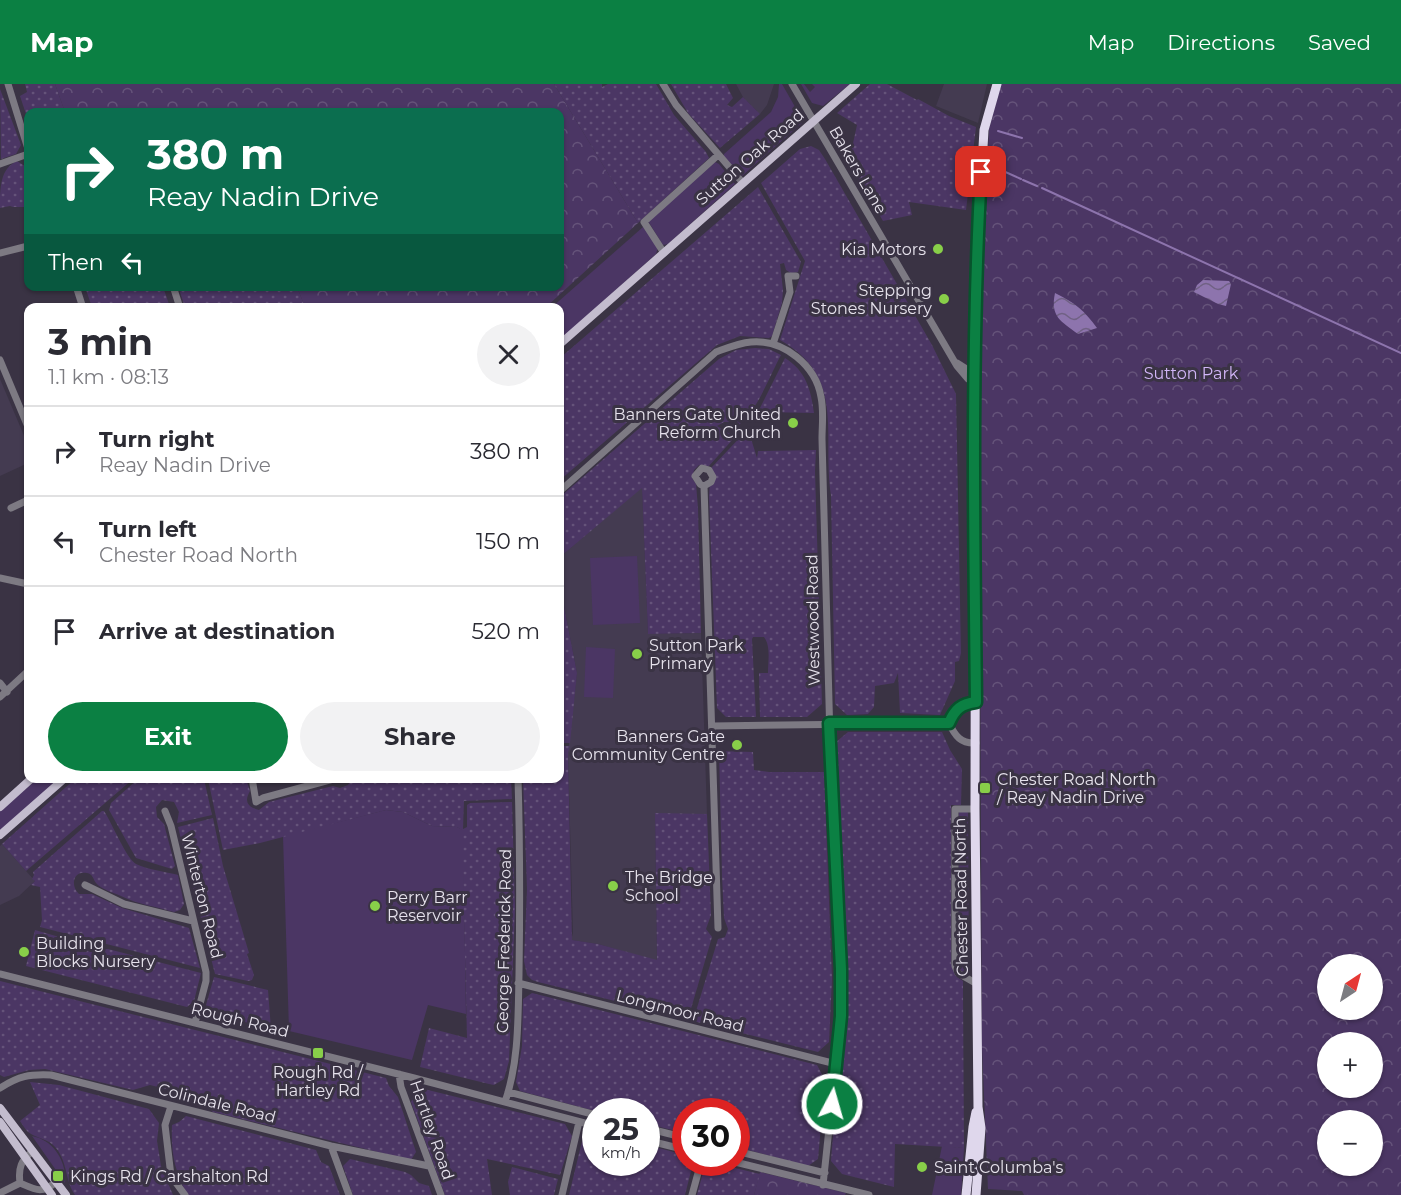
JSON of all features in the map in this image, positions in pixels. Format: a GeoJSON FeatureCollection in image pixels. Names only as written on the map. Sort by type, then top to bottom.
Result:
{"type":"FeatureCollection","features":[{"type":"Feature","properties":{"kind":"highway","name":"Chester Road North"},"geometry":{"type":"LineString","coordinates":[[976,1195],[981,1128],[978,1107],[975,809],[976,268],[984,130],[997,84]]}},
{"type":"Feature","properties":{"kind":"highway","name":"Chester Road North"},"geometry":{"type":"LineString","coordinates":[[966,1195],[973,1127],[978,1107]]}},
{"type":"Feature","properties":{"kind":"main road","name":"Sutton Oak Road"},"geometry":{"type":"LineString","coordinates":[[564,340],[856,84]]}},
{"type":"Feature","properties":{"kind":"main road"},"geometry":{"type":"LineString","coordinates":[[0,807],[26,783]]}},
{"type":"Feature","properties":{"kind":"main road"},"geometry":{"type":"LineString","coordinates":[[0,835],[59,783]]}},
{"type":"Feature","properties":{"kind":"main road"},"geometry":{"type":"LineString","coordinates":[[0,1108],[29,1153],[50,1192]]}},
{"type":"Feature","properties":{"kind":"main road"},"geometry":{"type":"LineString","coordinates":[[0,1122],[57,1182],[66,1195]]}},
{"type":"Feature","properties":{"kind":"street"},"geometry":{"type":"LineString","coordinates":[[8,84],[24,136]]}},
{"type":"Feature","properties":{"kind":"street"},"geometry":{"type":"LineString","coordinates":[[663,84],[676,105],[717,156],[743,183]]}},
{"type":"Feature","properties":{"kind":"street","name":"Bakers Lane"},"geometry":{"type":"LineString","coordinates":[[792,84],[957,363],[965,376],[975,382]]}},
{"type":"Feature","properties":{"kind":"street"},"geometry":{"type":"LineString","coordinates":[[0,164],[24,155]]}},
{"type":"Feature","properties":{"kind":"street","name":"Sutton Oak Road"},"geometry":{"type":"LineString","coordinates":[[664,253],[644,222],[717,156]]}},
{"type":"Feature","properties":{"kind":"street"},"geometry":{"type":"LineString","coordinates":[[0,253],[24,247]]}},
{"type":"Feature","properties":{"kind":"street"},"geometry":{"type":"LineString","coordinates":[[773,344],[790,292],[790,274]]}},
{"type":"Feature","properties":{"kind":"street","name":"Westwood Road"},"geometry":{"type":"LineString","coordinates":[[564,487],[716,352],[734,345],[753,342],[773,344],[806,365],[816,381],[821,397],[829,723],[841,969],[841,1016],[823,1185]]}},
{"type":"Feature","properties":{"kind":"street"},"geometry":{"type":"LineString","coordinates":[[0,360],[24,417]]}},
{"type":"Feature","properties":{"kind":"street"},"geometry":{"type":"LineString","coordinates":[[957,363],[968,370],[975,371]]}},
{"type":"Feature","properties":{"kind":"street"},"geometry":{"type":"LineString","coordinates":[[704,486],[718,928]]}},
{"type":"Feature","properties":{"kind":"street"},"geometry":{"type":"LineString","coordinates":[[11,508],[24,502]]}},
{"type":"Feature","properties":{"kind":"street"},"geometry":{"type":"LineString","coordinates":[[0,578],[24,583]]}},
{"type":"Feature","properties":{"kind":"street"},"geometry":{"type":"LineString","coordinates":[[0,697],[24,675]]}},
{"type":"Feature","properties":{"kind":"street"},"geometry":{"type":"LineString","coordinates":[[0,683],[7,692]]}},
{"type":"Feature","properties":{"kind":"street"},"geometry":{"type":"LineString","coordinates":[[976,702],[961,706],[954,711],[949,723],[960,741],[976,743]]}},
{"type":"Feature","properties":{"kind":"street"},"geometry":{"type":"LineString","coordinates":[[712,726],[949,723]]}},
{"type":"Feature","properties":{"kind":"street"},"geometry":{"type":"LineString","coordinates":[[254,783],[259,796],[315,783]]}},
{"type":"Feature","properties":{"kind":"street","name":"George Frederick Road"},"geometry":{"type":"LineString","coordinates":[[505,1102],[513,1079],[516,1049],[521,872],[518,783]]}},
{"type":"Feature","properties":{"kind":"street","name":"Chester Road North"},"geometry":{"type":"LineString","coordinates":[[975,809],[955,808],[955,966],[958,973],[977,984]]}},
{"type":"Feature","properties":{"kind":"street","name":"Winterton Road"},"geometry":{"type":"LineString","coordinates":[[165,811],[171,826],[206,972],[206,981],[195,1023]]}},
{"type":"Feature","properties":{"kind":"street"},"geometry":{"type":"LineString","coordinates":[[85,885],[124,904],[193,921]]}},
{"type":"Feature","properties":{"kind":"street","name":"Rough Road"},"geometry":{"type":"LineString","coordinates":[[0,974],[399,1074],[582,1123]]}},
{"type":"Feature","properties":{"kind":"street","name":"Longmoor Road"},"geometry":{"type":"LineString","coordinates":[[518,983],[836,1064]]}},
{"type":"Feature","properties":{"kind":"street","name":"Colindale Road"},"geometry":{"type":"LineString","coordinates":[[0,1088],[16,1078],[32,1074],[51,1075],[331,1146],[429,1166]]}},
{"type":"Feature","properties":{"kind":"street","name":"Hartley Road"},"geometry":{"type":"LineString","coordinates":[[399,1074],[401,1087],[441,1195]]}},
{"type":"Feature","properties":{"kind":"street"},"geometry":{"type":"LineString","coordinates":[[508,1092],[582,1111]]}},
{"type":"Feature","properties":{"kind":"street"},"geometry":{"type":"LineString","coordinates":[[171,1106],[165,1125],[171,1176],[185,1195]]}},
{"type":"Feature","properties":{"kind":"street"},"geometry":{"type":"LineString","coordinates":[[562,1195],[579,1122]]}},
{"type":"Feature","properties":{"kind":"street"},"geometry":{"type":"LineString","coordinates":[[331,1146],[349,1195]]}},
{"type":"Feature","properties":{"kind":"street"},"geometry":{"type":"LineString","coordinates":[[20,1183],[18,1173],[22,1160],[29,1153]]}},
{"type":"Feature","properties":{"kind":"street"},"geometry":{"type":"LineString","coordinates":[[750,1154],[825,1173]]}},
{"type":"Feature","properties":{"kind":"street"},"geometry":{"type":"LineString","coordinates":[[750,1166],[852,1193],[869,1195]]}},
{"type":"Feature","properties":{"kind":"street"},"geometry":{"type":"LineString","coordinates":[[692,1195],[697,1176]]}},
{"type":"Feature","properties":{"kind":"street"},"geometry":{"type":"LineString","coordinates":[[20,1183],[36,1190],[50,1192],[57,1182]]}},
{"type":"Feature","properties":{"kind":"street"},"geometry":{"type":"LineString","coordinates":[[0,1193],[20,1183]]}},
{"type":"Feature","properties":{"kind":"shaded area"},"geometry":{"type":"Polygon","coordinates":[[[736,84],[774,84],[767,105],[760,114],[743,97],[736,84]]]}},
{"type":"Feature","properties":{"kind":"shaded area"},"geometry":{"type":"Polygon","coordinates":[[[944,84],[987,84],[978,123],[936,106],[944,84]]]}},
{"type":"Feature","properties":{"kind":"shaded area"},"geometry":{"type":"Polygon","coordinates":[[[0,379],[24,436],[24,465],[0,476],[0,379]]]}},
{"type":"Feature","properties":{"kind":"shaded area","name":"Sutton Park Primary"},"geometry":{"type":"Polygon","coordinates":[[[642,487],[648,634],[701,633],[707,814],[655,814],[657,961],[598,944],[571,940],[573,933],[568,753],[577,673],[564,606],[564,554],[642,487]]]}},
{"type":"Feature","properties":{"kind":"shaded area"},"geometry":{"type":"Polygon","coordinates":[[[2,844],[35,881],[19,896],[0,905],[0,846],[2,844]]]}},
{"type":"Feature","properties":{"kind":"green space"},"geometry":{"type":"Polygon","coordinates":[[[25,84],[55,84],[64,108],[24,108],[20,96],[27,92],[25,84]]]}},
{"type":"Feature","properties":{"kind":"green space"},"geometry":{"type":"Polygon","coordinates":[[[55,84],[554,84],[638,223],[564,291],[564,108],[64,108],[55,84]]]}},
{"type":"Feature","properties":{"kind":"green space"},"geometry":{"type":"Polygon","coordinates":[[[554,84],[602,84],[602,87],[608,84],[656,84],[674,115],[709,158],[638,223],[554,84]]]}},
{"type":"Feature","properties":{"kind":"green space"},"geometry":{"type":"Polygon","coordinates":[[[671,84],[726,84],[733,98],[727,105],[732,107],[743,97],[760,114],[720,148],[688,113],[671,84]]]}},
{"type":"Feature","properties":{"kind":"green space"},"geometry":{"type":"Polygon","coordinates":[[[779,84],[782,84],[802,119],[802,123],[742,176],[724,157],[724,154],[771,112],[778,97],[779,84]]]}},
{"type":"Feature","properties":{"kind":"green space"},"geometry":{"type":"Polygon","coordinates":[[[801,84],[804,84],[810,92],[815,87],[812,84],[850,84],[823,106],[812,103],[801,84]]]}},
{"type":"Feature","properties":{"kind":"green space"},"geometry":{"type":"Polygon","coordinates":[[[870,84],[887,84],[949,116],[976,127],[966,210],[909,202],[912,215],[883,221],[843,152],[852,148],[857,125],[837,113],[870,84]]]}},
{"type":"Feature","properties":{"kind":"green space","name":"Sutton Park"},"geometry":{"type":"Polygon","coordinates":[[[1001,84],[1401,84],[1401,1195],[1024,1195],[1022,1191],[988,1189],[982,1047],[979,379],[989,129],[1001,84]]]}},
{"type":"Feature","properties":{"kind":"green space"},"geometry":{"type":"Polygon","coordinates":[[[0,89],[21,145],[16,154],[1,159],[0,89]]]}},
{"type":"Feature","properties":{"kind":"green space"},"geometry":{"type":"Polygon","coordinates":[[[811,146],[819,150],[825,159],[932,345],[956,394],[961,653],[959,661],[955,662],[955,681],[940,715],[900,713],[898,673],[894,683],[875,686],[874,707],[868,714],[847,715],[835,704],[827,408],[823,389],[815,371],[801,355],[780,340],[805,261],[761,183],[800,149],[811,146]]]}},
{"type":"Feature","properties":{"kind":"green space"},"geometry":{"type":"Polygon","coordinates":[[[17,161],[24,165],[24,207],[0,208],[2,180],[11,164],[17,161]]]}},
{"type":"Feature","properties":{"kind":"green space"},"geometry":{"type":"Polygon","coordinates":[[[715,162],[735,184],[668,244],[663,245],[648,221],[715,162]]]}},
{"type":"Feature","properties":{"kind":"green space"},"geometry":{"type":"Polygon","coordinates":[[[758,187],[801,262],[798,272],[791,273],[786,270],[784,263],[780,264],[782,303],[772,336],[769,338],[740,336],[717,345],[564,477],[564,355],[758,187]]]}},
{"type":"Feature","properties":{"kind":"green space"},"geometry":{"type":"Polygon","coordinates":[[[643,227],[647,229],[658,247],[656,254],[564,336],[564,303],[557,303],[643,227]]]}},
{"type":"Feature","properties":{"kind":"green space"},"geometry":{"type":"Polygon","coordinates":[[[86,291],[164,291],[169,303],[91,303],[86,291]]]}},
{"type":"Feature","properties":{"kind":"green space"},"geometry":{"type":"Polygon","coordinates":[[[299,291],[564,291],[550,303],[303,303],[299,291]]]}},
{"type":"Feature","properties":{"kind":"green space"},"geometry":{"type":"Polygon","coordinates":[[[299,291],[303,303],[184,303],[180,292],[299,291]]]}},
{"type":"Feature","properties":{"kind":"green space"},"geometry":{"type":"Polygon","coordinates":[[[769,349],[781,355],[762,394],[744,420],[737,426],[734,422],[724,422],[717,426],[735,437],[708,467],[699,465],[694,470],[692,478],[696,484],[698,508],[701,633],[648,634],[642,488],[564,554],[564,494],[719,359],[736,350],[769,349]]]}},
{"type":"Feature","properties":{"kind":"green space"},"geometry":{"type":"Polygon","coordinates":[[[785,358],[803,375],[814,413],[758,412],[785,358]]]}},
{"type":"Feature","properties":{"kind":"green space"},"geometry":{"type":"Polygon","coordinates":[[[748,429],[757,458],[758,451],[816,450],[822,704],[807,717],[760,717],[759,673],[768,673],[768,649],[764,637],[753,637],[752,639],[756,717],[726,717],[717,708],[709,496],[711,468],[748,429]]]}},
{"type":"Feature","properties":{"kind":"green space"},"geometry":{"type":"Polygon","coordinates":[[[637,556],[640,623],[593,625],[590,558],[637,556]]]}},
{"type":"Feature","properties":{"kind":"green space"},"geometry":{"type":"Polygon","coordinates":[[[564,606],[577,673],[570,743],[564,743],[564,606]]]}},
{"type":"Feature","properties":{"kind":"green space"},"geometry":{"type":"Polygon","coordinates":[[[586,647],[615,649],[613,698],[584,697],[586,647]]]}},
{"type":"Feature","properties":{"kind":"green space"},"geometry":{"type":"Polygon","coordinates":[[[848,732],[942,732],[962,769],[961,805],[951,805],[951,963],[957,977],[963,981],[964,1148],[895,1144],[894,1187],[842,1174],[831,1161],[845,983],[836,742],[848,732]]]}},
{"type":"Feature","properties":{"kind":"green space"},"geometry":{"type":"Polygon","coordinates":[[[564,746],[570,746],[568,753],[572,940],[598,944],[657,960],[655,813],[707,814],[711,915],[706,929],[712,937],[688,1019],[532,980],[527,975],[524,961],[527,889],[523,783],[564,783],[564,746]]]}},
{"type":"Feature","properties":{"kind":"green space"},"geometry":{"type":"Polygon","coordinates":[[[719,751],[753,752],[754,770],[824,772],[832,979],[829,1042],[818,1052],[693,1021],[718,939],[725,937],[728,929],[724,918],[719,751]]]}},
{"type":"Feature","properties":{"kind":"green space"},"geometry":{"type":"Polygon","coordinates":[[[32,783],[55,783],[0,832],[0,811],[32,783]]]}},
{"type":"Feature","properties":{"kind":"green space"},"geometry":{"type":"Polygon","coordinates":[[[71,783],[128,783],[26,871],[2,844],[71,783]]]}},
{"type":"Feature","properties":{"kind":"green space"},"geometry":{"type":"Polygon","coordinates":[[[134,783],[205,783],[212,815],[177,823],[179,812],[174,802],[162,800],[156,807],[157,817],[164,824],[175,866],[172,869],[136,858],[109,810],[111,803],[134,783]]]}},
{"type":"Feature","properties":{"kind":"green space"},"geometry":{"type":"Polygon","coordinates":[[[209,783],[247,783],[250,791],[247,798],[248,803],[259,810],[269,802],[333,786],[340,788],[349,783],[511,783],[512,799],[464,801],[463,829],[467,827],[467,805],[470,803],[512,802],[515,909],[509,1061],[504,1079],[494,1085],[420,1067],[429,1028],[467,1038],[462,830],[457,827],[432,826],[403,812],[386,810],[260,843],[223,850],[209,783]]]}},
{"type":"Feature","properties":{"kind":"green space"},"geometry":{"type":"Polygon","coordinates":[[[386,810],[403,812],[432,826],[457,827],[463,830],[466,1014],[428,1005],[412,1060],[289,1031],[283,836],[386,810]]]}},
{"type":"Feature","properties":{"kind":"green space"},"geometry":{"type":"Polygon","coordinates":[[[102,811],[128,855],[136,864],[178,875],[184,904],[180,910],[174,912],[134,901],[101,887],[87,873],[79,874],[74,879],[76,891],[79,894],[92,894],[122,908],[189,928],[200,968],[40,927],[42,920],[40,887],[31,885],[35,881],[32,879],[33,872],[102,811]]]}},
{"type":"Feature","properties":{"kind":"green space"},"geometry":{"type":"Polygon","coordinates":[[[959,811],[968,813],[969,975],[967,976],[958,968],[959,811]]]}},
{"type":"Feature","properties":{"kind":"green space"},"geometry":{"type":"Polygon","coordinates":[[[213,818],[223,866],[254,975],[252,980],[248,981],[215,974],[178,827],[213,818]]]}},
{"type":"Feature","properties":{"kind":"green space"},"geometry":{"type":"Polygon","coordinates":[[[35,930],[101,949],[201,973],[194,1001],[187,1007],[26,966],[35,930]]]}},
{"type":"Feature","properties":{"kind":"green space"},"geometry":{"type":"Polygon","coordinates":[[[214,977],[268,990],[271,1029],[211,1013],[206,1005],[214,977]]]}},
{"type":"Feature","properties":{"kind":"green space"},"geometry":{"type":"Polygon","coordinates":[[[0,981],[386,1078],[398,1097],[416,1152],[411,1160],[213,1112],[198,1097],[150,1085],[133,1090],[45,1069],[29,1070],[4,1077],[0,1075],[0,981]]]}},
{"type":"Feature","properties":{"kind":"green space"},"geometry":{"type":"Polygon","coordinates":[[[532,993],[817,1065],[825,1080],[818,1159],[808,1166],[750,1150],[750,1098],[672,1098],[672,1130],[660,1127],[660,1098],[582,1098],[582,1107],[520,1091],[516,1082],[522,1046],[523,999],[532,993]]]}},
{"type":"Feature","properties":{"kind":"green space"},"geometry":{"type":"Polygon","coordinates":[[[30,1082],[59,1085],[149,1109],[159,1123],[157,1141],[161,1166],[173,1195],[75,1195],[63,1160],[56,1148],[50,1142],[28,1132],[20,1121],[40,1105],[30,1082]]]}},
{"type":"Feature","properties":{"kind":"green space"},"geometry":{"type":"Polygon","coordinates":[[[424,1089],[565,1124],[572,1136],[560,1175],[487,1159],[492,1195],[445,1195],[411,1102],[416,1093],[424,1089]]]}},
{"type":"Feature","properties":{"kind":"green space"},"geometry":{"type":"Polygon","coordinates":[[[186,1116],[316,1150],[321,1162],[329,1166],[340,1195],[188,1195],[177,1169],[172,1135],[172,1125],[186,1116]]]}},
{"type":"Feature","properties":{"kind":"green space"},"geometry":{"type":"Polygon","coordinates":[[[32,1136],[47,1142],[58,1153],[64,1167],[65,1183],[32,1136]]]}},
{"type":"Feature","properties":{"kind":"green space"},"geometry":{"type":"Polygon","coordinates":[[[582,1141],[582,1176],[660,1176],[660,1148],[672,1152],[672,1176],[690,1176],[685,1195],[569,1195],[582,1141]]]}},
{"type":"Feature","properties":{"kind":"green space"},"geometry":{"type":"Polygon","coordinates":[[[942,1146],[964,1148],[961,1195],[932,1195],[942,1146]]]}},
{"type":"Feature","properties":{"kind":"green space"},"geometry":{"type":"Polygon","coordinates":[[[350,1159],[405,1172],[419,1183],[429,1186],[432,1195],[353,1195],[343,1166],[350,1159]]]}},
{"type":"Feature","properties":{"kind":"green space"},"geometry":{"type":"Polygon","coordinates":[[[512,1167],[558,1179],[554,1195],[510,1195],[508,1182],[512,1167]]]}},
{"type":"Feature","properties":{"kind":"green space"},"geometry":{"type":"Polygon","coordinates":[[[750,1172],[760,1174],[754,1195],[697,1195],[702,1176],[750,1176],[750,1172]]]}},
{"type":"Feature","properties":{"kind":"green space"},"geometry":{"type":"Polygon","coordinates":[[[760,1172],[846,1193],[845,1195],[754,1195],[760,1172]]]}},
{"type":"Feature","properties":{"kind":"water"},"geometry":{"type":"Polygon","coordinates":[[[1203,280],[1229,281],[1231,284],[1226,306],[1194,292],[1203,280]]]}},
{"type":"Feature","properties":{"kind":"water"},"geometry":{"type":"Polygon","coordinates":[[[1055,293],[1079,308],[1097,328],[1078,334],[1058,318],[1054,308],[1055,293]]]}},
{"type":"Feature","properties":{"kind":"waterway"},"geometry":{"type":"LineString","coordinates":[[998,131],[1022,138]]}},
{"type":"Feature","properties":{"kind":"waterway"},"geometry":{"type":"LineString","coordinates":[[992,166],[1021,179]]}},
{"type":"Feature","properties":{"kind":"waterway"},"geometry":{"type":"LineString","coordinates":[[1023,180],[1037,186]]}},
{"type":"Feature","properties":{"kind":"waterway"},"geometry":{"type":"LineString","coordinates":[[1042,188],[1401,353]]}},
{"type":"Feature","properties":{"kind":"place","name":"Kia Motors"},"geometry":{"type":"Point","coordinates":[938,249]}},
{"type":"Feature","properties":{"kind":"place","name":"Stepping Stones Nursery"},"geometry":{"type":"Point","coordinates":[944,299]}},
{"type":"Feature","properties":{"kind":"place","name":"Banners Gate United Reform Church"},"geometry":{"type":"Point","coordinates":[793,423]}},
{"type":"Feature","properties":{"kind":"place","name":"Sutton Park Primary"},"geometry":{"type":"Point","coordinates":[637,654]}},
{"type":"Feature","properties":{"kind":"place","name":"Banners Gate Community Centre"},"geometry":{"type":"Point","coordinates":[737,745]}},
{"type":"Feature","properties":{"kind":"place","name":"Chester Road North / Reay Nadin Drive"},"geometry":{"type":"Point","coordinates":[985,788]}},
{"type":"Feature","properties":{"kind":"place","name":"The Bridge School"},"geometry":{"type":"Point","coordinates":[613,886]}},
{"type":"Feature","properties":{"kind":"place","name":"Perry Barr Reservoir"},"geometry":{"type":"Point","coordinates":[375,906]}},
{"type":"Feature","properties":{"kind":"place","name":"Building Blocks Nursery"},"geometry":{"type":"Point","coordinates":[24,952]}},
{"type":"Feature","properties":{"kind":"place","name":"Rough Rd / Hartley Rd"},"geometry":{"type":"Point","coordinates":[318,1053]}},
{"type":"Feature","properties":{"kind":"place","name":"Saint Columba's"},"geometry":{"type":"Point","coordinates":[922,1167]}},
{"type":"Feature","properties":{"kind":"place","name":"Kings Rd / Carshalton Rd"},"geometry":{"type":"Point","coordinates":[58,1176]}},
{"type":"Feature","properties":{"kind":"route"},"geometry":{"type":"LineString","coordinates":[[832,1104],[841,1016],[841,969],[829,723],[949,723],[954,711],[961,706],[976,702],[975,371],[976,268],[981,172]]}}]}
